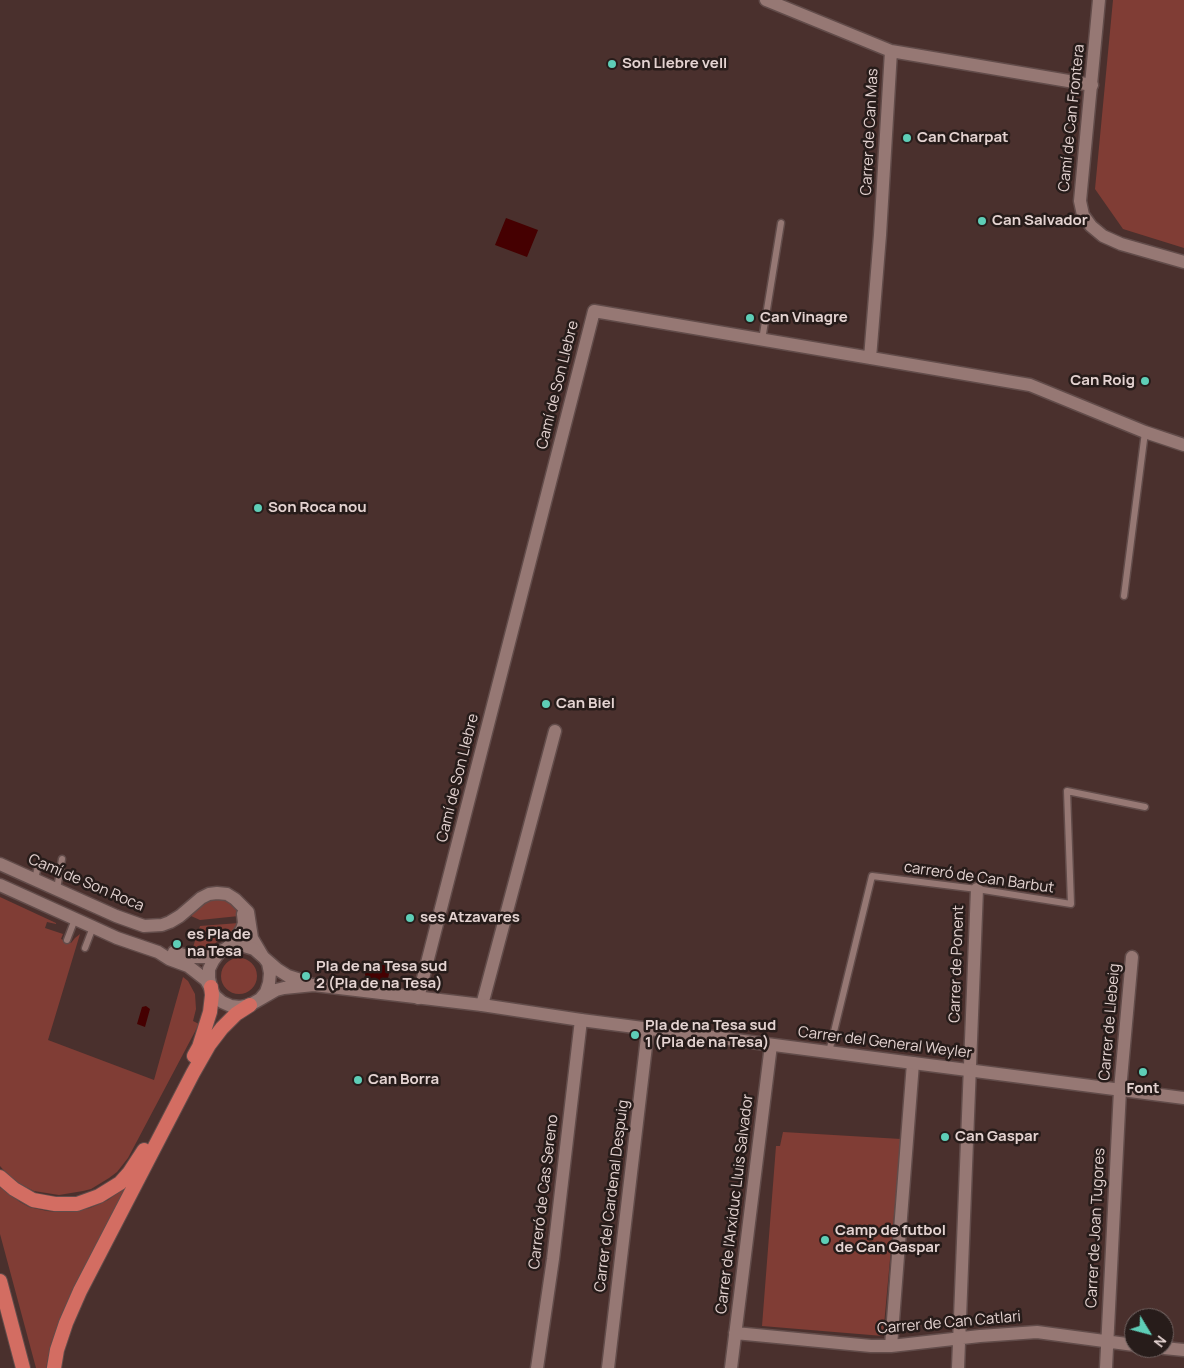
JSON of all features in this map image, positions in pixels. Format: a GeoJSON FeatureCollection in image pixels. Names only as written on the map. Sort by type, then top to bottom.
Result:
{"type":"FeatureCollection","features":[{"type":"Feature","properties":{"kind":"highway"},"geometry":{"type":"LineString","coordinates":[[0,1176],[23,1196],[54,1204],[77,1204],[109,1191],[120,1183],[129,1173],[146,1146],[199,1047],[212,1002],[211,987]]}},
{"type":"Feature","properties":{"kind":"highway"},"geometry":{"type":"LineString","coordinates":[[54,1368],[61,1336],[72,1307],[193,1073],[222,1028],[236,1014],[255,1002]]}},
{"type":"Feature","properties":{"kind":"highway"},"geometry":{"type":"LineString","coordinates":[[0,1280],[23,1368]]}},
{"type":"Feature","properties":{"kind":"street"},"geometry":{"type":"LineString","coordinates":[[766,0],[891,51]]}},
{"type":"Feature","properties":{"kind":"street","name":"Camí de Can Frontera"},"geometry":{"type":"LineString","coordinates":[[1099,0],[1080,201],[1083,215],[1091,226],[1103,236],[1121,244],[1184,262]]}},
{"type":"Feature","properties":{"kind":"street","name":"Carrer de Can Mas"},"geometry":{"type":"LineString","coordinates":[[870,358],[880,235],[891,51],[1092,85]]}},
{"type":"Feature","properties":{"kind":"street","name":"Camí de Son Llebre"},"geometry":{"type":"LineString","coordinates":[[418,998],[594,311],[1030,385],[1144,432],[1184,445]]}},
{"type":"Feature","properties":{"kind":"street"},"geometry":{"type":"LineString","coordinates":[[482,1005],[555,731]]}},
{"type":"Feature","properties":{"kind":"street","name":"Camí de Son Roca"},"geometry":{"type":"LineString","coordinates":[[0,864],[140,925],[162,925],[170,922],[201,898],[213,893],[227,894],[241,905]]}},
{"type":"Feature","properties":{"kind":"street"},"geometry":{"type":"LineString","coordinates":[[0,885],[93,928],[158,952],[169,959],[184,964],[206,980],[211,987]]}},
{"type":"Feature","properties":{"kind":"street","name":"Carrer de Ponent"},"geometry":{"type":"LineString","coordinates":[[958,1368],[977,889]]}},
{"type":"Feature","properties":{"kind":"street"},"geometry":{"type":"LineString","coordinates":[[241,905],[244,920],[242,928],[234,941],[213,960],[209,969],[208,978],[215,996],[231,1006],[240,1007],[255,1002],[276,990],[314,985]]}},
{"type":"Feature","properties":{"kind":"street"},"geometry":{"type":"LineString","coordinates":[[241,905],[248,912],[252,938],[268,963],[270,973],[270,983],[266,992],[255,1002]]}},
{"type":"Feature","properties":{"kind":"street"},"geometry":{"type":"LineString","coordinates":[[158,952],[172,952],[198,957],[211,956],[235,946],[244,946],[254,949],[288,976],[314,985]]}},
{"type":"Feature","properties":{"kind":"street","name":"Carrer de Llebeig"},"geometry":{"type":"LineString","coordinates":[[1120,1090],[1132,957]]}},
{"type":"Feature","properties":{"kind":"street","name":"Carrer del General Weyler"},"geometry":{"type":"LineString","coordinates":[[314,985],[482,1005],[648,1029],[1184,1098]]}},
{"type":"Feature","properties":{"kind":"street","name":"Carreró de Cas Sereno"},"geometry":{"type":"LineString","coordinates":[[537,1368],[581,1020]]}},
{"type":"Feature","properties":{"kind":"street","name":"Carrer del Cardenal Despuig"},"geometry":{"type":"LineString","coordinates":[[608,1368],[648,1029]]}},
{"type":"Feature","properties":{"kind":"street","name":"Carrer de l'Arxiduc Lluis Salvador"},"geometry":{"type":"LineString","coordinates":[[731,1368],[771,1045]]}},
{"type":"Feature","properties":{"kind":"street"},"geometry":{"type":"LineString","coordinates":[[891,1346],[913,1063]]}},
{"type":"Feature","properties":{"kind":"street","name":"Carrer de Joan Tugores"},"geometry":{"type":"LineString","coordinates":[[1106,1368],[1120,1090]]}},
{"type":"Feature","properties":{"kind":"street","name":"Carrer de Can Catlari"},"geometry":{"type":"LineString","coordinates":[[736,1333],[871,1346],[891,1346],[1037,1332],[1124,1344]]}},
{"type":"Feature","properties":{"kind":"lane"},"geometry":{"type":"LineString","coordinates":[[762,340],[782,224]]}},
{"type":"Feature","properties":{"kind":"lane"},"geometry":{"type":"LineString","coordinates":[[1124,596],[1144,432]]}},
{"type":"Feature","properties":{"kind":"lane","name":"carreró de Can Barbut"},"geometry":{"type":"LineString","coordinates":[[829,1052],[872,876],[977,889],[1071,904],[1067,790],[1145,807]]}},
{"type":"Feature","properties":{"kind":"lane"},"geometry":{"type":"LineString","coordinates":[[57,890],[62,858]]}},
{"type":"Feature","properties":{"kind":"lane"},"geometry":{"type":"LineString","coordinates":[[35,880],[38,864]]}},
{"type":"Feature","properties":{"kind":"lane"},"geometry":{"type":"LineString","coordinates":[[67,940],[75,919]]}},
{"type":"Feature","properties":{"kind":"lane"},"geometry":{"type":"LineString","coordinates":[[85,948],[93,928]]}},
{"type":"Feature","properties":{"kind":"shaded area"},"geometry":{"type":"Polygon","coordinates":[[[1113,0],[1184,0],[1184,248],[1123,229],[1095,189],[1113,0]]]}},
{"type":"Feature","properties":{"kind":"shaded area"},"geometry":{"type":"Polygon","coordinates":[[[506,218],[538,230],[527,257],[495,245],[506,218]]]}},
{"type":"Feature","properties":{"kind":"shaded area"},"geometry":{"type":"Polygon","coordinates":[[[0,897],[56,923],[47,922],[45,928],[63,934],[61,939],[71,943],[80,934],[48,1040],[154,1080],[183,977],[188,981],[195,994],[196,1009],[193,1021],[199,1024],[128,1158],[117,1172],[91,1189],[59,1195],[34,1191],[20,1184],[0,1166],[0,897]]]}},
{"type":"Feature","properties":{"kind":"shaded area"},"geometry":{"type":"Polygon","coordinates":[[[215,898],[228,900],[238,909],[239,916],[200,920],[191,916],[204,902],[215,898]]]}},
{"type":"Feature","properties":{"kind":"shaded area"},"geometry":{"type":"Polygon","coordinates":[[[239,923],[233,934],[218,941],[211,947],[204,950],[192,950],[200,926],[239,923]]]}},
{"type":"Feature","properties":{"kind":"shaded area"},"geometry":{"type":"Polygon","coordinates":[[[239,958],[252,963],[257,976],[252,989],[239,994],[226,989],[221,976],[226,963],[239,958]]]}},
{"type":"Feature","properties":{"kind":"shaded area"},"geometry":{"type":"Polygon","coordinates":[[[377,961],[386,964],[389,973],[386,982],[377,985],[368,982],[365,973],[368,964],[377,961]]]}},
{"type":"Feature","properties":{"kind":"shaded area"},"geometry":{"type":"Polygon","coordinates":[[[146,1006],[150,1009],[145,1027],[137,1024],[142,1007],[146,1006]]]}},
{"type":"Feature","properties":{"kind":"shaded area","name":"Camp de futbol de Can Gaspar"},"geometry":{"type":"Polygon","coordinates":[[[783,1132],[901,1139],[883,1336],[762,1326],[776,1146],[780,1146],[783,1132]]]}},
{"type":"Feature","properties":{"kind":"shaded area"},"geometry":{"type":"Polygon","coordinates":[[[127,1186],[63,1311],[51,1344],[46,1368],[36,1368],[0,1234],[0,1187],[29,1207],[47,1211],[69,1212],[90,1208],[108,1200],[127,1186]]]}},
{"type":"Feature","properties":{"kind":"place","name":"Son Llebre vell"},"geometry":{"type":"Point","coordinates":[612,64]}},
{"type":"Feature","properties":{"kind":"place","name":"Can Charpat"},"geometry":{"type":"Point","coordinates":[907,138]}},
{"type":"Feature","properties":{"kind":"place","name":"Can Salvador"},"geometry":{"type":"Point","coordinates":[982,221]}},
{"type":"Feature","properties":{"kind":"place","name":"Can Vinagre"},"geometry":{"type":"Point","coordinates":[750,318]}},
{"type":"Feature","properties":{"kind":"place","name":"Can Roig"},"geometry":{"type":"Point","coordinates":[1145,381]}},
{"type":"Feature","properties":{"kind":"place","name":"Son Roca nou"},"geometry":{"type":"Point","coordinates":[258,508]}},
{"type":"Feature","properties":{"kind":"place","name":"Can Biel"},"geometry":{"type":"Point","coordinates":[546,704]}},
{"type":"Feature","properties":{"kind":"place","name":"ses Atzavares"},"geometry":{"type":"Point","coordinates":[410,918]}},
{"type":"Feature","properties":{"kind":"place","name":"es Pla de na Tesa"},"geometry":{"type":"Point","coordinates":[177,944]}},
{"type":"Feature","properties":{"kind":"place","name":"Pla de na Tesa sud 2 (Pla de na Tesa)"},"geometry":{"type":"Point","coordinates":[306,976]}},
{"type":"Feature","properties":{"kind":"place","name":"Pla de na Tesa sud 1 (Pla de na Tesa)"},"geometry":{"type":"Point","coordinates":[635,1035]}},
{"type":"Feature","properties":{"kind":"place","name":"Font"},"geometry":{"type":"Point","coordinates":[1143,1072]}},
{"type":"Feature","properties":{"kind":"place","name":"Can Borra"},"geometry":{"type":"Point","coordinates":[358,1080]}},
{"type":"Feature","properties":{"kind":"place","name":"Can Gaspar"},"geometry":{"type":"Point","coordinates":[945,1137]}},
{"type":"Feature","properties":{"kind":"place","name":"Camp de futbol de Can Gaspar"},"geometry":{"type":"Point","coordinates":[825,1240]}}]}
